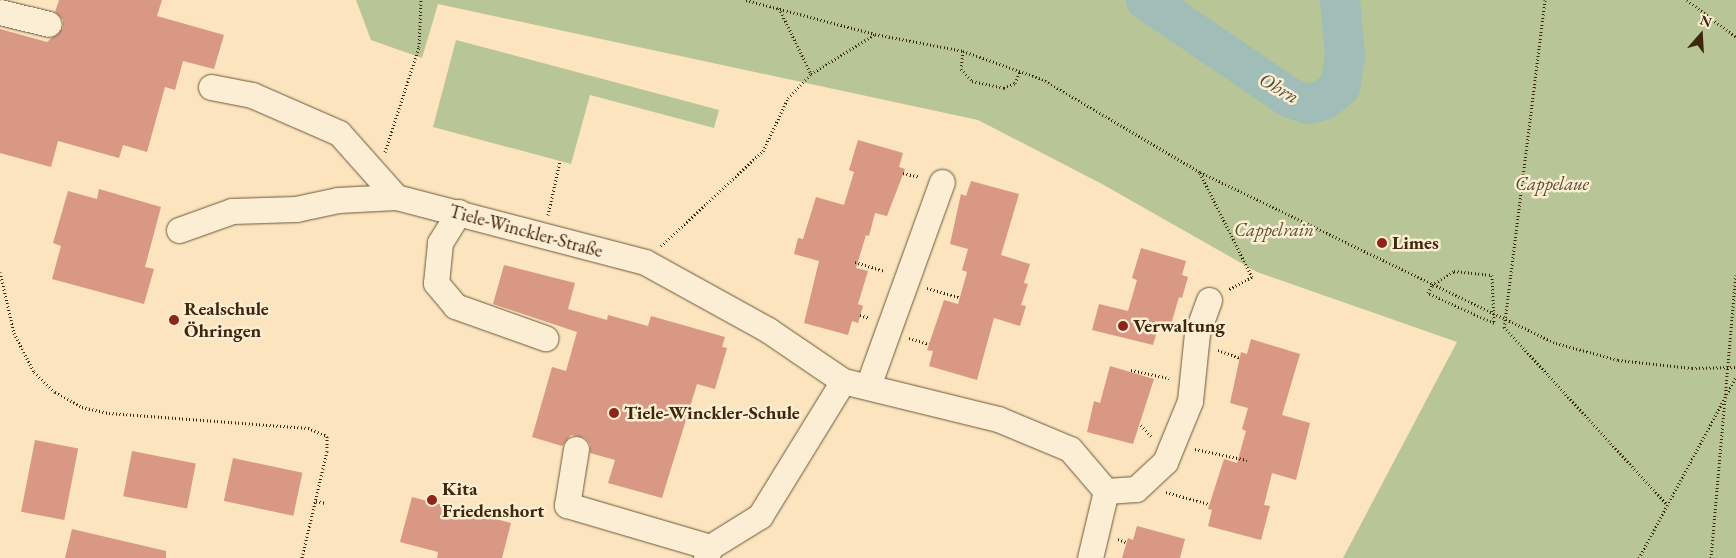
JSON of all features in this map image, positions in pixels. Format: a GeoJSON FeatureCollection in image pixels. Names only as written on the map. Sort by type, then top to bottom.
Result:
{"type":"FeatureCollection","features":[{"type":"Feature","properties":{"kind":"lane"},"geometry":{"type":"LineString","coordinates":[[0,12],[49,24]]}},
{"type":"Feature","properties":{"kind":"lane"},"geometry":{"type":"LineString","coordinates":[[211,87],[252,95],[339,133],[396,198]]}},
{"type":"Feature","properties":{"kind":"lane"},"geometry":{"type":"LineString","coordinates":[[868,386],[908,281],[942,182]]}},
{"type":"Feature","properties":{"kind":"lane","name":"Tiele-Winckler-Straße"},"geometry":{"type":"LineString","coordinates":[[180,230],[232,211],[296,209],[338,200],[396,198],[459,212],[543,237],[645,262],[768,330],[843,381],[998,419],[1070,449],[1106,491]]}},
{"type":"Feature","properties":{"kind":"lane"},"geometry":{"type":"LineString","coordinates":[[459,212],[440,243],[436,283],[455,306],[545,338]]}},
{"type":"Feature","properties":{"kind":"lane"},"geometry":{"type":"LineString","coordinates":[[1090,558],[1106,491],[1136,489],[1165,462],[1190,401],[1197,333],[1209,300]]}},
{"type":"Feature","properties":{"kind":"lane"},"geometry":{"type":"LineString","coordinates":[[576,450],[567,505],[708,552],[760,516],[843,381]]}},
{"type":"Feature","properties":{"kind":"path"},"geometry":{"type":"LineString","coordinates":[[384,156],[419,47],[421,0]]}},
{"type":"Feature","properties":{"kind":"path"},"geometry":{"type":"LineString","coordinates":[[746,0],[875,34],[963,51],[1042,79],[1200,172],[1502,319],[1556,343],[1618,360],[1692,368],[1736,367]]}},
{"type":"Feature","properties":{"kind":"path"},"geometry":{"type":"LineString","coordinates":[[1544,0],[1502,319],[1504,327],[1667,504]]}},
{"type":"Feature","properties":{"kind":"path"},"geometry":{"type":"LineString","coordinates":[[1687,0],[1736,36]]}},
{"type":"Feature","properties":{"kind":"path"},"geometry":{"type":"LineString","coordinates":[[780,8],[811,74]]}},
{"type":"Feature","properties":{"kind":"path"},"geometry":{"type":"LineString","coordinates":[[645,262],[763,151],[788,98],[811,74],[875,34]]}},
{"type":"Feature","properties":{"kind":"path"},"geometry":{"type":"LineString","coordinates":[[963,51],[961,68],[972,81],[1004,88],[1015,83],[1020,72]]}},
{"type":"Feature","properties":{"kind":"path"},"geometry":{"type":"LineString","coordinates":[[543,237],[560,161]]}},
{"type":"Feature","properties":{"kind":"path"},"geometry":{"type":"LineString","coordinates":[[1200,172],[1252,277],[1209,300]]}},
{"type":"Feature","properties":{"kind":"path"},"geometry":{"type":"LineString","coordinates":[[855,262],[962,298]]}},
{"type":"Feature","properties":{"kind":"path"},"geometry":{"type":"LineString","coordinates":[[1454,271],[1492,275],[1494,315],[1494,323],[1428,293],[1432,285],[1454,271]]}},
{"type":"Feature","properties":{"kind":"path"},"geometry":{"type":"LineString","coordinates":[[0,272],[14,333],[34,372],[55,392],[82,407],[109,413],[308,428],[327,436],[328,452],[302,558]]}},
{"type":"Feature","properties":{"kind":"path"},"geometry":{"type":"LineString","coordinates":[[1711,558],[1726,367],[1736,275]]}},
{"type":"Feature","properties":{"kind":"path"},"geometry":{"type":"LineString","coordinates":[[1131,370],[1192,383]]}},
{"type":"Feature","properties":{"kind":"path"},"geometry":{"type":"LineString","coordinates":[[1639,558],[1736,377]]}},
{"type":"Feature","properties":{"kind":"path"},"geometry":{"type":"LineString","coordinates":[[1173,442],[1247,460]]}},
{"type":"Feature","properties":{"kind":"path"},"geometry":{"type":"LineString","coordinates":[[1141,485],[1209,504]]}},
{"type":"Feature","properties":{"kind":"path"},"geometry":{"type":"LineString","coordinates":[[316,501],[326,503]]}},
{"type":"Feature","properties":{"kind":"green space","name":"Cappelaue"},"geometry":{"type":"Polygon","coordinates":[[[356,0],[1736,0],[1736,558],[1343,558],[1457,342],[1257,272],[1102,184],[978,120],[438,4],[422,58],[371,40],[356,0]]]}},
{"type":"Feature","properties":{"kind":"green space"},"geometry":{"type":"Polygon","coordinates":[[[456,40],[719,110],[714,128],[590,95],[571,164],[433,127],[456,40]]]}},
{"type":"Feature","properties":{"kind":"building"},"geometry":{"type":"Polygon","coordinates":[[[59,0],[162,0],[157,16],[224,35],[214,69],[183,61],[175,90],[165,87],[147,152],[123,145],[119,158],[58,141],[51,167],[0,153],[0,29],[47,42],[63,28],[63,20],[55,12],[59,0]]]}},
{"type":"Feature","properties":{"kind":"building"},"geometry":{"type":"Polygon","coordinates":[[[858,140],[903,153],[899,167],[905,169],[887,216],[875,213],[869,236],[866,235],[856,268],[868,271],[858,304],[863,306],[858,323],[852,321],[848,335],[804,323],[819,261],[794,254],[798,238],[803,239],[816,197],[844,205],[854,172],[849,170],[858,140]]]}},
{"type":"Feature","properties":{"kind":"building"},"geometry":{"type":"Polygon","coordinates":[[[971,181],[1019,194],[1001,255],[1030,264],[1024,283],[1028,284],[1021,305],[1026,306],[1020,326],[994,318],[977,380],[929,366],[933,351],[927,350],[944,300],[958,304],[967,272],[962,270],[968,249],[950,244],[961,194],[966,196],[971,181]]]}},
{"type":"Feature","properties":{"kind":"building"},"geometry":{"type":"Polygon","coordinates":[[[99,189],[161,207],[145,267],[154,269],[144,304],[52,279],[61,246],[53,243],[68,191],[97,199],[99,189]]]}},
{"type":"Feature","properties":{"kind":"building"},"geometry":{"type":"Polygon","coordinates":[[[1141,248],[1186,261],[1182,275],[1188,277],[1182,298],[1179,297],[1170,328],[1159,325],[1153,345],[1092,330],[1099,304],[1128,311],[1137,280],[1132,278],[1141,248]]]}},
{"type":"Feature","properties":{"kind":"building","name":"Tiele-Winckler-Schule"},"geometry":{"type":"Polygon","coordinates":[[[504,265],[575,283],[568,309],[607,320],[608,315],[648,326],[651,316],[725,337],[722,347],[727,348],[715,389],[697,384],[662,498],[608,483],[615,460],[590,453],[590,444],[585,438],[571,435],[562,446],[532,437],[552,367],[566,371],[577,332],[493,304],[504,265]]]}},
{"type":"Feature","properties":{"kind":"building"},"geometry":{"type":"Polygon","coordinates":[[[1251,339],[1300,354],[1282,415],[1310,423],[1296,480],[1272,473],[1264,505],[1270,506],[1261,540],[1208,526],[1212,510],[1208,509],[1224,459],[1237,463],[1246,431],[1242,429],[1248,408],[1230,403],[1241,352],[1247,354],[1251,339]]]}},
{"type":"Feature","properties":{"kind":"building"},"geometry":{"type":"Polygon","coordinates":[[[1110,366],[1154,379],[1133,444],[1087,432],[1094,401],[1100,403],[1110,366]]]}},
{"type":"Feature","properties":{"kind":"building"},"geometry":{"type":"Polygon","coordinates":[[[35,440],[78,448],[64,520],[21,512],[35,440]]]}},
{"type":"Feature","properties":{"kind":"building"},"geometry":{"type":"Polygon","coordinates":[[[132,451],[196,463],[187,509],[123,496],[132,451]]]}},
{"type":"Feature","properties":{"kind":"building"},"geometry":{"type":"Polygon","coordinates":[[[233,458],[302,473],[293,516],[224,501],[233,458]]]}},
{"type":"Feature","properties":{"kind":"building"},"geometry":{"type":"Polygon","coordinates":[[[412,497],[511,523],[502,558],[437,558],[438,552],[400,542],[412,497]]]}},
{"type":"Feature","properties":{"kind":"building"},"geometry":{"type":"Polygon","coordinates":[[[1137,526],[1185,539],[1180,558],[1122,558],[1128,538],[1133,540],[1137,526]]]}},
{"type":"Feature","properties":{"kind":"building"},"geometry":{"type":"Polygon","coordinates":[[[72,529],[166,551],[166,558],[65,558],[72,529]]]}},
{"type":"Feature","properties":{"kind":"waterway","name":"Ohrn"},"geometry":{"type":"LineString","coordinates":[[1146,0],[1290,98],[1308,104],[1324,100],[1340,87],[1345,56],[1340,0]]}},
{"type":"Feature","properties":{"kind":"place","name":"Limes"},"geometry":{"type":"Point","coordinates":[1382,243]}},
{"type":"Feature","properties":{"kind":"place","name":"Realschule Öhringen"},"geometry":{"type":"Point","coordinates":[174,320]}},
{"type":"Feature","properties":{"kind":"place","name":"Verwaltung"},"geometry":{"type":"Point","coordinates":[1123,326]}},
{"type":"Feature","properties":{"kind":"place","name":"Tiele-Winckler-Schule"},"geometry":{"type":"Point","coordinates":[614,413]}},
{"type":"Feature","properties":{"kind":"place","name":"Kita Friedenshort"},"geometry":{"type":"Point","coordinates":[432,500]}},
{"type":"Feature","properties":{"kind":"park label","name":"Cappelrain"},"geometry":{"type":"Point","coordinates":[1274,230]}}]}
